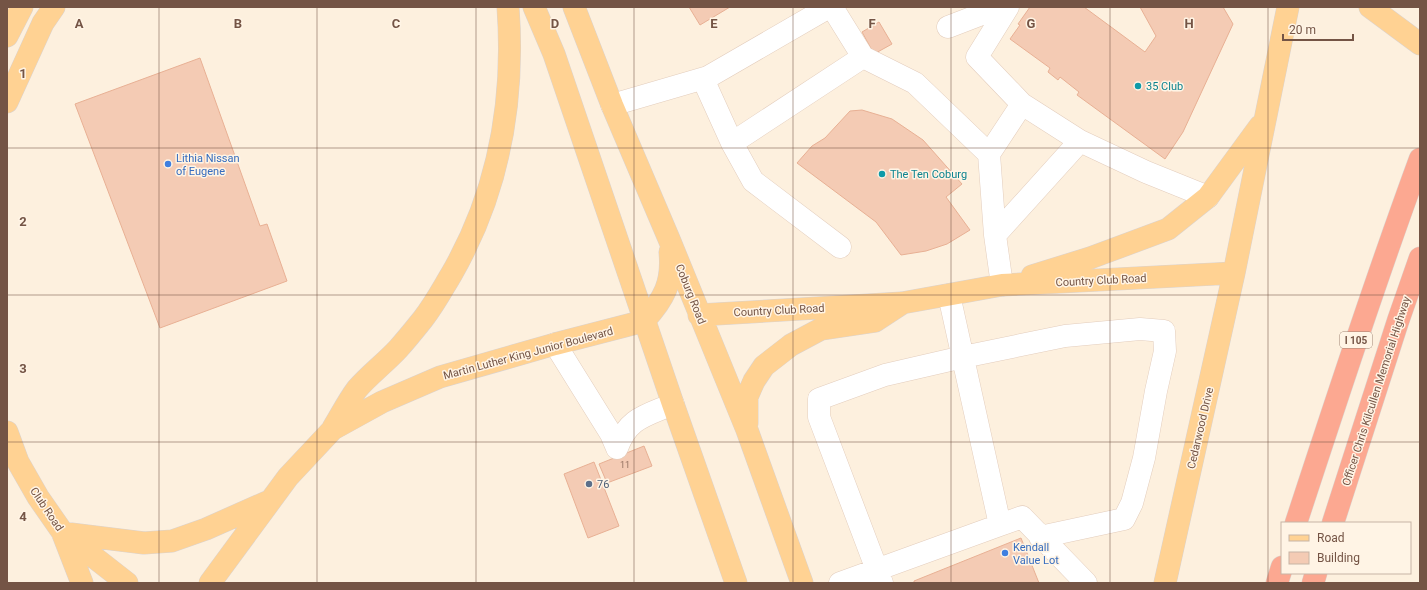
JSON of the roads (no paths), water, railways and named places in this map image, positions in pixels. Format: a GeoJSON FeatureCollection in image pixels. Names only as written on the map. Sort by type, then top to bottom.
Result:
{"type":"FeatureCollection","features":[{"type":"Feature","properties":{"kind":"highway","name":"I 105"},"geometry":{"type":"LineString","coordinates":[[1296,522],[1358,336],[1420,159]]}},
{"type":"Feature","properties":{"kind":"highway","name":"Officer Chris Kilcullen Memorial Highway"},"geometry":{"type":"LineString","coordinates":[[1333,522],[1398,321],[1420,258]]}},
{"type":"Feature","properties":{"kind":"highway"},"geometry":{"type":"LineString","coordinates":[[1277,583],[1281,570]]}},
{"type":"Feature","properties":{"kind":"main road"},"geometry":{"type":"LineString","coordinates":[[7,36],[22,7]]}},
{"type":"Feature","properties":{"kind":"main road"},"geometry":{"type":"LineString","coordinates":[[7,102],[42,23],[54,7]]}},
{"type":"Feature","properties":{"kind":"main road"},"geometry":{"type":"LineString","coordinates":[[333,429],[357,390],[399,348],[424,318],[441,293],[470,239],[484,205],[505,125],[510,50],[508,7]]}},
{"type":"Feature","properties":{"kind":"main road"},"geometry":{"type":"LineString","coordinates":[[534,7],[554,54],[644,321],[736,583]]}},
{"type":"Feature","properties":{"kind":"main road","name":"Coburg Road"},"geometry":{"type":"LineString","coordinates":[[574,7],[612,104],[747,430],[802,583]]}},
{"type":"Feature","properties":{"kind":"main road"},"geometry":{"type":"LineString","coordinates":[[1234,273],[1288,7]]}},
{"type":"Feature","properties":{"kind":"main road"},"geometry":{"type":"LineString","coordinates":[[1370,7],[1420,44]]}},
{"type":"Feature","properties":{"kind":"main road"},"geometry":{"type":"LineString","coordinates":[[1002,285],[1090,258],[1168,228],[1208,197],[1264,120]]}},
{"type":"Feature","properties":{"kind":"main road"},"geometry":{"type":"LineString","coordinates":[[644,321],[662,301],[668,284],[671,267],[669,239]]}},
{"type":"Feature","properties":{"kind":"main road","name":"Country Club Road"},"geometry":{"type":"LineString","coordinates":[[699,315],[902,303],[1002,285],[1234,273]]}},
{"type":"Feature","properties":{"kind":"main road","name":"Cedarwood Drive"},"geometry":{"type":"LineString","coordinates":[[1165,583],[1234,273]]}},
{"type":"Feature","properties":{"kind":"main road"},"geometry":{"type":"LineString","coordinates":[[747,430],[747,397],[754,381],[764,366],[790,345],[821,329],[875,321],[902,303]]}},
{"type":"Feature","properties":{"kind":"main road","name":"Martin Luther King Junior Boulevard"},"geometry":{"type":"LineString","coordinates":[[210,583],[268,502],[297,466],[333,429],[382,402],[440,377],[555,344],[644,321]]}},
{"type":"Feature","properties":{"kind":"main road","name":"Club Road"},"geometry":{"type":"LineString","coordinates":[[7,432],[18,462],[38,497],[63,533],[127,583]]}},
{"type":"Feature","properties":{"kind":"main road"},"geometry":{"type":"LineString","coordinates":[[82,583],[63,533],[144,543],[172,541],[206,529],[268,502]]}},
{"type":"Feature","properties":{"kind":"lane"},"geometry":{"type":"LineString","coordinates":[[612,104],[708,78],[829,7]]}},
{"type":"Feature","properties":{"kind":"lane"},"geometry":{"type":"LineString","coordinates":[[832,7],[863,57],[915,83],[989,154]]}},
{"type":"Feature","properties":{"kind":"lane"},"geometry":{"type":"LineString","coordinates":[[948,26],[1000,7]]}},
{"type":"Feature","properties":{"kind":"lane"},"geometry":{"type":"LineString","coordinates":[[1008,7],[977,57],[1022,104],[1080,141],[1146,172],[1208,197]]}},
{"type":"Feature","properties":{"kind":"lane"},"geometry":{"type":"LineString","coordinates":[[732,143],[863,57]]}},
{"type":"Feature","properties":{"kind":"lane"},"geometry":{"type":"LineString","coordinates":[[703,79],[732,143],[753,181],[840,247]]}},
{"type":"Feature","properties":{"kind":"lane"},"geometry":{"type":"LineString","coordinates":[[1002,285],[995,235],[989,154],[1022,104]]}},
{"type":"Feature","properties":{"kind":"lane"},"geometry":{"type":"LineString","coordinates":[[995,235],[1080,141]]}},
{"type":"Feature","properties":{"kind":"lane"},"geometry":{"type":"LineString","coordinates":[[949,295],[1000,525]]}},
{"type":"Feature","properties":{"kind":"lane"},"geometry":{"type":"LineString","coordinates":[[880,576],[819,417],[819,400],[885,375],[1065,336],[1140,329],[1164,331],[1165,351],[1144,458],[1132,503],[1124,519],[1040,537]]}},
{"type":"Feature","properties":{"kind":"lane"},"geometry":{"type":"LineString","coordinates":[[555,344],[611,434],[616,448],[621,436],[636,420],[673,404]]}},
{"type":"Feature","properties":{"kind":"lane"},"geometry":{"type":"LineString","coordinates":[[840,583],[880,576],[1022,517],[1086,583]]}},
{"type":"Feature","properties":{"kind":"place","name":"35 Club"},"geometry":{"type":"Point","coordinates":[1138,86]}},
{"type":"Feature","properties":{"kind":"place","name":"Lithia Nissan of Eugene"},"geometry":{"type":"Point","coordinates":[168,164]}},
{"type":"Feature","properties":{"kind":"place","name":"The Ten Coburg"},"geometry":{"type":"Point","coordinates":[882,174]}},
{"type":"Feature","properties":{"kind":"place","name":"76"},"geometry":{"type":"Point","coordinates":[589,484]}},
{"type":"Feature","properties":{"kind":"place","name":"Kendall Value Lot"},"geometry":{"type":"Point","coordinates":[1005,553]}}]}
